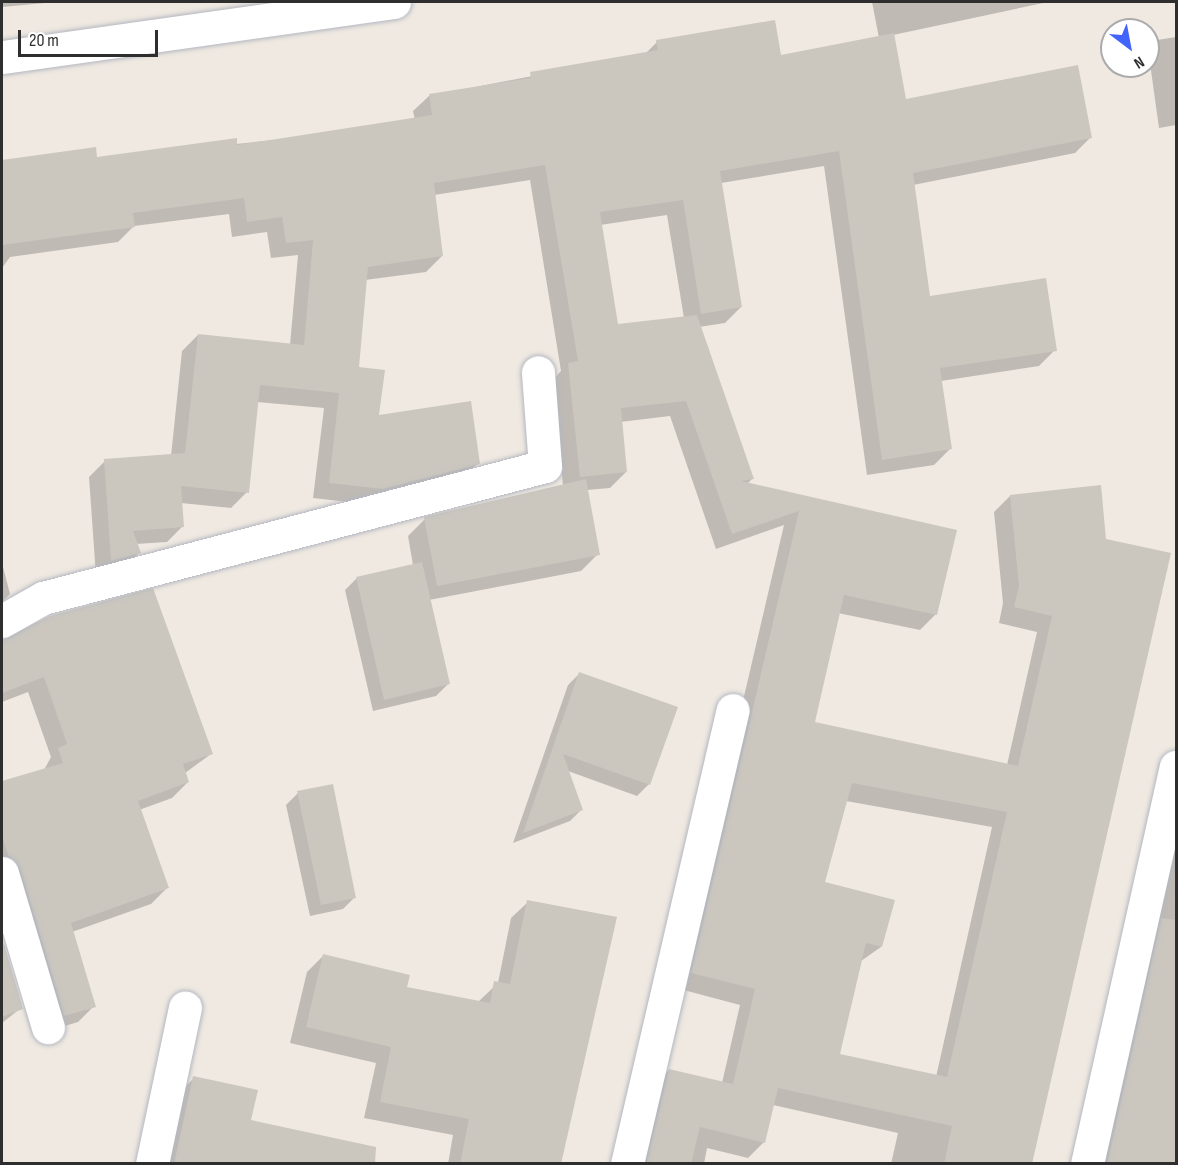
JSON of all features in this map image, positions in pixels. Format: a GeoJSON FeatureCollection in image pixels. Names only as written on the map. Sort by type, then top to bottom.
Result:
{"type":"FeatureCollection","features":[{"type":"Feature","properties":{"kind":"street"},"geometry":{"type":"LineString","coordinates":[[2,57],[394,2]]}},
{"type":"Feature","properties":{"kind":"street"},"geometry":{"type":"LineString","coordinates":[[2,621],[43,598],[545,466],[538,372]]}},
{"type":"Feature","properties":{"kind":"street"},"geometry":{"type":"LineString","coordinates":[[627,1164],[733,710]]}},
{"type":"Feature","properties":{"kind":"street"},"geometry":{"type":"LineString","coordinates":[[1087,1164],[1176,767]]}},
{"type":"Feature","properties":{"kind":"street"},"geometry":{"type":"LineString","coordinates":[[2,873],[48,1027]]}},
{"type":"Feature","properties":{"kind":"street"},"geometry":{"type":"LineString","coordinates":[[152,1164],[185,1006]]}},
{"type":"Feature","properties":{"kind":"building"},"geometry":{"type":"Polygon","coordinates":[[[775,20],[781,55],[894,33],[906,99],[1078,65],[1092,138],[913,173],[930,296],[1046,278],[1057,351],[940,368],[952,449],[882,460],[839,151],[720,171],[742,307],[701,314],[683,200],[600,212],[618,324],[697,315],[754,479],[741,481],[957,530],[937,615],[844,595],[815,722],[1018,766],[1052,616],[1014,607],[1019,586],[1010,495],[1101,485],[1106,539],[1171,553],[1032,1164],[944,1164],[952,1126],[778,1088],[765,1143],[700,1127],[691,1164],[646,1164],[669,1069],[733,1084],[755,989],[691,973],[799,511],[732,534],[686,401],[621,408],[627,472],[580,477],[568,363],[578,361],[545,165],[434,183],[443,256],[368,267],[359,367],[385,370],[379,415],[471,401],[480,464],[383,489],[329,483],[339,393],[260,385],[249,493],[181,486],[184,527],[133,531],[141,553],[111,561],[104,459],[185,453],[198,334],[304,345],[313,240],[286,243],[282,217],[247,222],[244,198],[133,213],[135,227],[2,245],[2,160],[96,147],[97,157],[237,138],[237,145],[432,115],[429,94],[531,78],[530,72],[658,50],[656,40],[775,20]],[[852,783],[825,882],[895,900],[882,947],[866,943],[840,1054],[947,1077],[1007,812],[852,783]]]}},
{"type":"Feature","properties":{"kind":"building"},"geometry":{"type":"Polygon","coordinates":[[[586,479],[600,555],[437,586],[424,517],[586,479]]]}},
{"type":"Feature","properties":{"kind":"building"},"geometry":{"type":"Polygon","coordinates":[[[422,562],[450,684],[384,700],[356,577],[422,562]]]}},
{"type":"Feature","properties":{"kind":"building"},"geometry":{"type":"Polygon","coordinates":[[[153,588],[213,754],[183,764],[189,782],[138,801],[169,888],[71,923],[96,1007],[64,1016],[20,868],[8,855],[2,835],[2,781],[63,763],[58,748],[67,744],[44,677],[2,693],[2,640],[50,616],[153,588]]]}},
{"type":"Feature","properties":{"kind":"building"},"geometry":{"type":"Polygon","coordinates":[[[579,672],[678,707],[650,785],[563,754],[583,810],[523,833],[579,672]]]}},
{"type":"Feature","properties":{"kind":"building"},"geometry":{"type":"Polygon","coordinates":[[[333,784],[356,898],[321,905],[297,791],[333,784]]]}},
{"type":"Feature","properties":{"kind":"building"},"geometry":{"type":"Polygon","coordinates":[[[527,900],[617,917],[561,1164],[460,1164],[469,1119],[380,1102],[391,1047],[306,1027],[323,954],[410,975],[407,987],[490,1003],[494,981],[510,984],[527,900]]]}},
{"type":"Feature","properties":{"kind":"building"},"geometry":{"type":"Polygon","coordinates":[[[1161,918],[1176,920],[1176,1164],[1107,1164],[1161,918]]]}},
{"type":"Feature","properties":{"kind":"building"},"geometry":{"type":"Polygon","coordinates":[[[4,944],[23,1009],[2,1017],[2,945],[4,944]]]}},
{"type":"Feature","properties":{"kind":"building"},"geometry":{"type":"Polygon","coordinates":[[[193,1076],[258,1090],[251,1120],[376,1147],[375,1164],[174,1164],[193,1076]]]}}]}
